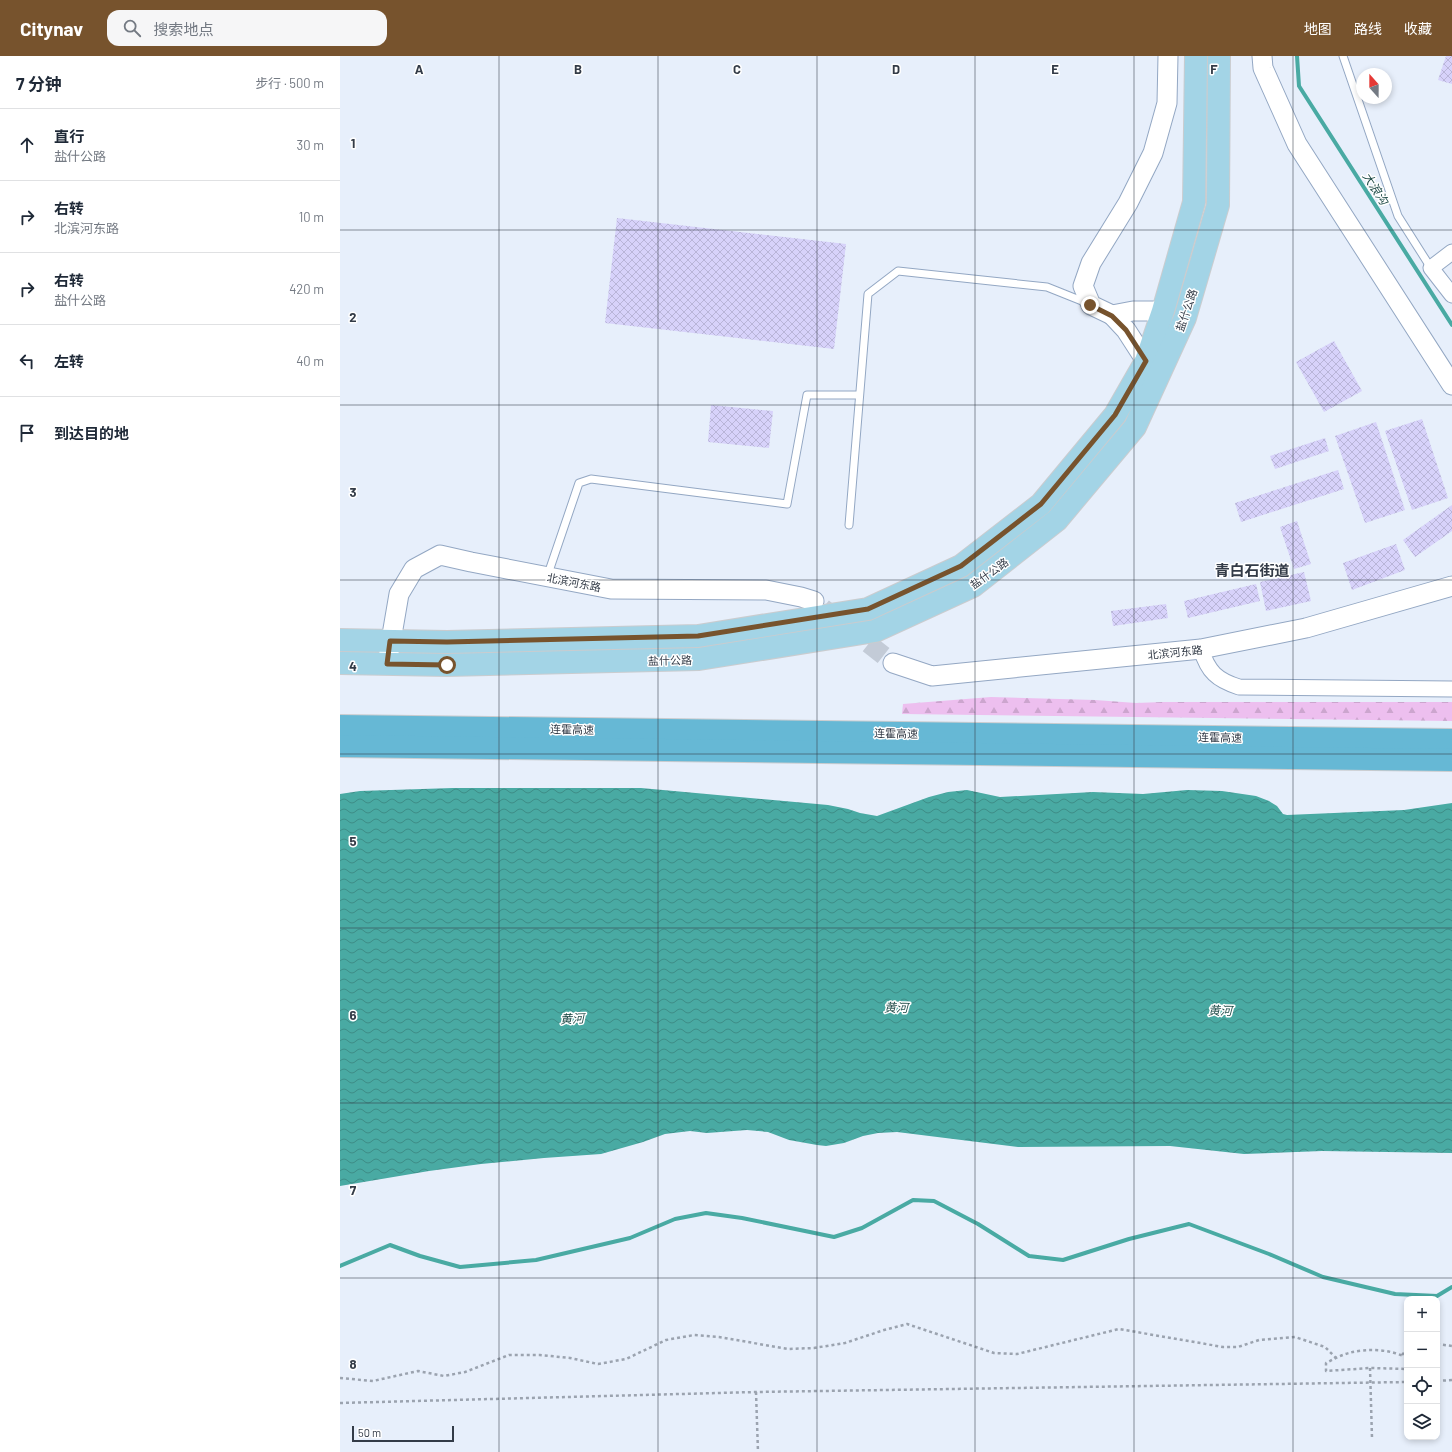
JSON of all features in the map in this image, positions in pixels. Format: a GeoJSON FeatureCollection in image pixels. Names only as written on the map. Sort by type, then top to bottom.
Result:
{"type":"FeatureCollection","features":[{"type":"Feature","properties":{"kind":"highway","name":"连霍高速"},"geometry":{"type":"LineString","coordinates":[[340,726],[1452,740]]}},
{"type":"Feature","properties":{"kind":"highway","name":"连霍高速"},"geometry":{"type":"LineString","coordinates":[[340,746],[1452,760]]}},
{"type":"Feature","properties":{"kind":"main road","name":"盐什公路"},"geometry":{"type":"LineString","coordinates":[[390,641],[447,642],[698,636],[868,609],[961,566],[1041,504],[1115,415],[1146,361],[1194,202],[1196,56]]}},
{"type":"Feature","properties":{"kind":"main road","name":"盐什公路"},"geometry":{"type":"LineString","coordinates":[[387,664],[447,665],[699,659],[875,631],[973,586],[1057,520],[1135,427],[1185,318],[1218,205],[1219,56]]}},
{"type":"Feature","properties":{"kind":"main road"},"geometry":{"type":"LineString","coordinates":[[340,640],[390,641]]}},
{"type":"Feature","properties":{"kind":"main road"},"geometry":{"type":"LineString","coordinates":[[340,663],[387,664]]}},
{"type":"Feature","properties":{"kind":"street"},"geometry":{"type":"LineString","coordinates":[[1146,361],[1126,330],[1112,316],[1090,305],[1083,286],[1091,263],[1128,203],[1153,153],[1167,103],[1168,56]]}},
{"type":"Feature","properties":{"kind":"street"},"geometry":{"type":"LineString","coordinates":[[1262,56],[1263,68],[1297,144],[1452,385]]}},
{"type":"Feature","properties":{"kind":"street"},"geometry":{"type":"LineString","coordinates":[[1452,252],[1431,268],[1452,295]]}},
{"type":"Feature","properties":{"kind":"street"},"geometry":{"type":"LineString","coordinates":[[1112,316],[1133,311],[1162,311]]}},
{"type":"Feature","properties":{"kind":"street","name":"北滨河东路"},"geometry":{"type":"LineString","coordinates":[[387,664],[399,594],[414,569],[440,555],[611,589],[766,590],[801,596],[814,601]]}},
{"type":"Feature","properties":{"kind":"street","name":"北滨河东路"},"geometry":{"type":"LineString","coordinates":[[893,664],[932,676],[1201,649],[1306,628],[1452,586]]}},
{"type":"Feature","properties":{"kind":"street"},"geometry":{"type":"LineString","coordinates":[[1201,649],[1206,663],[1214,674],[1226,683],[1239,687],[1452,689]]}},
{"type":"Feature","properties":{"kind":"lane"},"geometry":{"type":"LineString","coordinates":[[1343,56],[1398,216],[1431,268]]}},
{"type":"Feature","properties":{"kind":"lane"},"geometry":{"type":"LineString","coordinates":[[849,525],[868,294],[898,272],[1047,287],[1090,305]]}},
{"type":"Feature","properties":{"kind":"lane"},"geometry":{"type":"LineString","coordinates":[[547,577],[579,483],[591,479],[787,504],[807,395],[859,395]]}},
{"type":"Feature","properties":{"kind":"path"},"geometry":{"type":"LineString","coordinates":[[340,1378],[372,1381],[418,1371],[444,1376],[465,1372],[509,1355],[540,1355],[570,1358],[598,1364],[626,1359],[666,1340],[694,1335],[719,1337],[788,1349],[814,1348],[845,1343],[907,1324],[994,1352],[1017,1354],[1119,1329],[1223,1347],[1238,1347],[1259,1340],[1295,1337],[1325,1347],[1336,1358]]}},
{"type":"Feature","properties":{"kind":"path"},"geometry":{"type":"LineString","coordinates":[[1440,1344],[1452,1346]]}},
{"type":"Feature","properties":{"kind":"path"},"geometry":{"type":"LineString","coordinates":[[1404,1353],[1402,1355],[1370,1350],[1350,1353],[1326,1363],[1326,1371],[1370,1368],[1404,1369]]}},
{"type":"Feature","properties":{"kind":"path"},"geometry":{"type":"LineString","coordinates":[[1370,1368],[1372,1438]]}},
{"type":"Feature","properties":{"kind":"path"},"geometry":{"type":"LineString","coordinates":[[1440,1381],[1452,1380]]}},
{"type":"Feature","properties":{"kind":"path"},"geometry":{"type":"LineString","coordinates":[[340,1403],[756,1392],[1404,1382]]}},
{"type":"Feature","properties":{"kind":"path"},"geometry":{"type":"LineString","coordinates":[[756,1392],[758,1452]]}},
{"type":"Feature","properties":{"kind":"green space"},"geometry":{"type":"Polygon","coordinates":[[[991,697],[1095,700],[1136,703],[1452,702],[1452,721],[902,714],[903,704],[991,697]]]}},
{"type":"Feature","properties":{"kind":"water","name":"黄河"},"geometry":{"type":"Polygon","coordinates":[[[453,788],[641,788],[828,805],[877,816],[929,797],[948,792],[967,790],[1000,797],[1093,792],[1143,794],[1187,790],[1222,791],[1256,796],[1269,801],[1277,806],[1283,814],[1287,815],[1404,810],[1452,803],[1452,1153],[1322,1151],[1244,1154],[1170,1146],[1018,1147],[897,1132],[878,1133],[863,1136],[844,1143],[826,1146],[789,1140],[768,1132],[747,1130],[707,1133],[690,1131],[665,1134],[601,1154],[481,1164],[340,1186],[340,794],[360,791],[453,788]]]}},
{"type":"Feature","properties":{"kind":"building"},"geometry":{"type":"Polygon","coordinates":[[[1446,56],[1452,56],[1452,84],[1438,80],[1446,56]]]}},
{"type":"Feature","properties":{"kind":"building"},"geometry":{"type":"Polygon","coordinates":[[[617,218],[846,244],[834,349],[605,323],[617,218]]]}},
{"type":"Feature","properties":{"kind":"building"},"geometry":{"type":"Polygon","coordinates":[[[1334,341],[1362,391],[1324,412],[1296,362],[1334,341]]]}},
{"type":"Feature","properties":{"kind":"building"},"geometry":{"type":"Polygon","coordinates":[[[711,405],[773,411],[769,448],[708,442],[711,405]]]}},
{"type":"Feature","properties":{"kind":"building"},"geometry":{"type":"Polygon","coordinates":[[[1422,419],[1448,498],[1412,510],[1385,431],[1422,419]]]}},
{"type":"Feature","properties":{"kind":"building"},"geometry":{"type":"Polygon","coordinates":[[[1376,422],[1405,510],[1365,523],[1335,436],[1376,422]]]}},
{"type":"Feature","properties":{"kind":"building"},"geometry":{"type":"Polygon","coordinates":[[[1325,438],[1329,451],[1275,469],[1270,456],[1325,438]]]}},
{"type":"Feature","properties":{"kind":"building"},"geometry":{"type":"Polygon","coordinates":[[[1338,470],[1344,489],[1241,522],[1235,503],[1338,470]]]}},
{"type":"Feature","properties":{"kind":"building"},"geometry":{"type":"Polygon","coordinates":[[[1452,505],[1452,531],[1415,557],[1403,540],[1452,505]]]}},
{"type":"Feature","properties":{"kind":"building"},"geometry":{"type":"Polygon","coordinates":[[[1297,521],[1311,564],[1294,569],[1280,527],[1297,521]]]}},
{"type":"Feature","properties":{"kind":"building"},"geometry":{"type":"Polygon","coordinates":[[[1396,544],[1405,570],[1352,590],[1343,563],[1396,544]]]}},
{"type":"Feature","properties":{"kind":"building"},"geometry":{"type":"Polygon","coordinates":[[[1304,572],[1311,601],[1266,611],[1260,582],[1304,572]]]}},
{"type":"Feature","properties":{"kind":"building"},"geometry":{"type":"Polygon","coordinates":[[[1256,584],[1260,601],[1188,618],[1184,601],[1256,584]]]}},
{"type":"Feature","properties":{"kind":"building"},"geometry":{"type":"Polygon","coordinates":[[[1166,604],[1168,618],[1113,626],[1111,611],[1166,604]]]}},
{"type":"Feature","properties":{"kind":"waterway","name":"大浪沟"},"geometry":{"type":"LineString","coordinates":[[1297,56],[1299,86],[1452,325]]}},
{"type":"Feature","properties":{"kind":"waterway"},"geometry":{"type":"LineString","coordinates":[[340,1266],[390,1245],[420,1256],[460,1267],[536,1260],[630,1238],[675,1219],[706,1213],[742,1218],[834,1237],[862,1228],[913,1200],[934,1201],[978,1224],[1029,1256],[1063,1260],[1129,1239],[1189,1224],[1269,1254],[1323,1277],[1395,1294],[1437,1296],[1452,1287]]}},
{"type":"Feature","properties":{"kind":"tunnel"},"geometry":{"type":"LineString","coordinates":[[823,608],[893,663]]}},
{"type":"Feature","properties":{"kind":"district","name":"青白石街道"},"geometry":{"type":"Point","coordinates":[1252,570]}},
{"type":"Feature","properties":{"kind":"route"},"geometry":{"type":"LineString","coordinates":[[447,665],[387,664],[390,641],[447,642],[698,636],[868,609],[961,566],[1041,504],[1115,415],[1146,361],[1126,330],[1112,316],[1090,305]]}}]}
